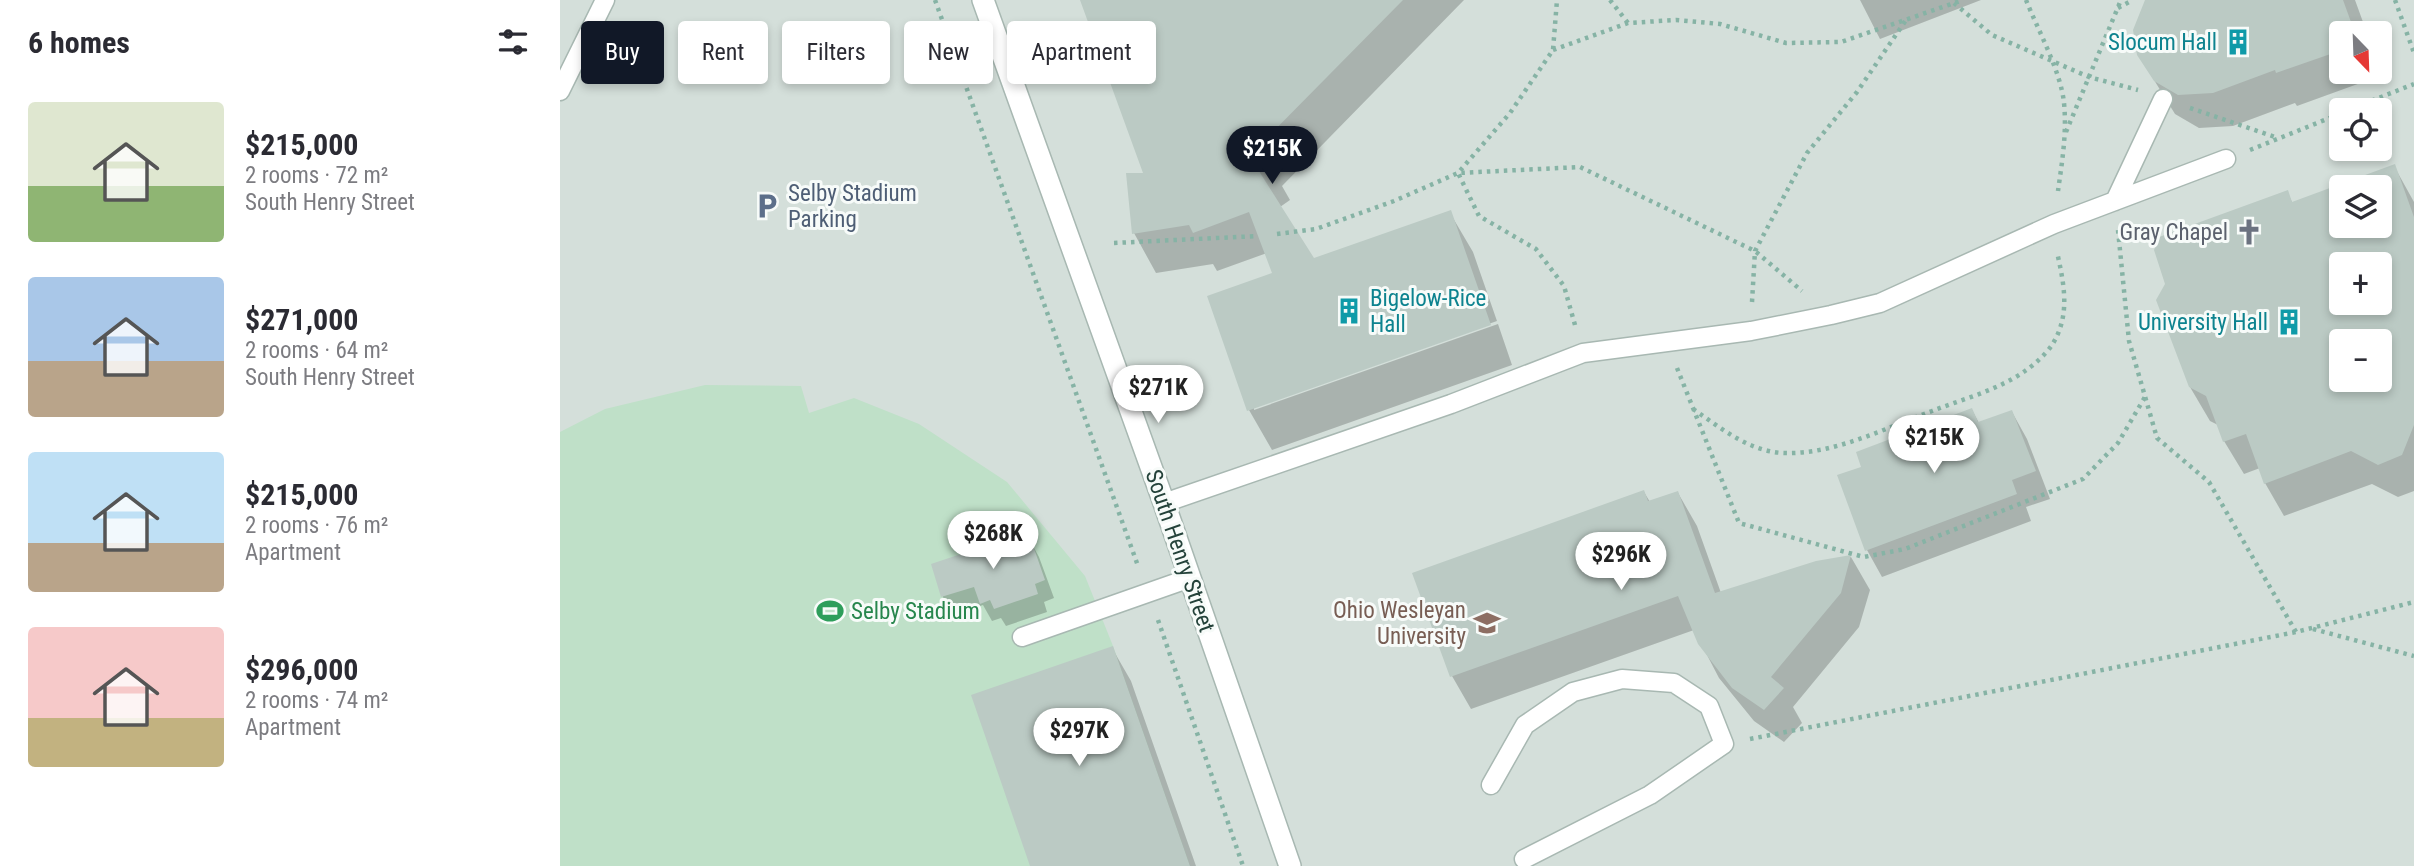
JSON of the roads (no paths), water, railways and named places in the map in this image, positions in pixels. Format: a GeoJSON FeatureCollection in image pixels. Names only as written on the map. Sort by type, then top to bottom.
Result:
{"type":"FeatureCollection","features":[{"type":"Feature","properties":{"kind":"street","name":"South Henry Street"},"geometry":{"type":"LineString","coordinates":[[983,0],[1164,503],[1290,866]]}},
{"type":"Feature","properties":{"kind":"lane"},"geometry":{"type":"LineString","coordinates":[[560,91],[605,0]]}},
{"type":"Feature","properties":{"kind":"lane"},"geometry":{"type":"LineString","coordinates":[[2115,201],[2163,99]]}},
{"type":"Feature","properties":{"kind":"lane"},"geometry":{"type":"LineString","coordinates":[[1164,503],[1451,404],[1583,353],[1751,331],[1880,303],[2054,224],[2227,159]]}},
{"type":"Feature","properties":{"kind":"lane"},"geometry":{"type":"LineString","coordinates":[[1022,637],[1190,578]]}},
{"type":"Feature","properties":{"kind":"lane"},"geometry":{"type":"LineString","coordinates":[[1492,785],[1525,725],[1573,692],[1622,679],[1674,682],[1709,706],[1724,744],[1650,795],[1524,859]]}},
{"type":"Feature","properties":{"kind":"place","name":"Slocum Hall"},"geometry":{"type":"Point","coordinates":[2238,42]}},
{"type":"Feature","properties":{"kind":"place","name":"Selby Stadium Parking"},"geometry":{"type":"Point","coordinates":[767,206]}},
{"type":"Feature","properties":{"kind":"place","name":"Gray Chapel"},"geometry":{"type":"Point","coordinates":[2249,232]}},
{"type":"Feature","properties":{"kind":"place","name":"Bigelow-Rice Hall"},"geometry":{"type":"Point","coordinates":[1349,311]}},
{"type":"Feature","properties":{"kind":"place","name":"University Hall"},"geometry":{"type":"Point","coordinates":[2289,322]}},
{"type":"Feature","properties":{"kind":"place","name":"Selby Stadium"},"geometry":{"type":"Point","coordinates":[830,611]}},
{"type":"Feature","properties":{"kind":"place","name":"Ohio Wesleyan University"},"geometry":{"type":"Point","coordinates":[1487,623]}}]}
